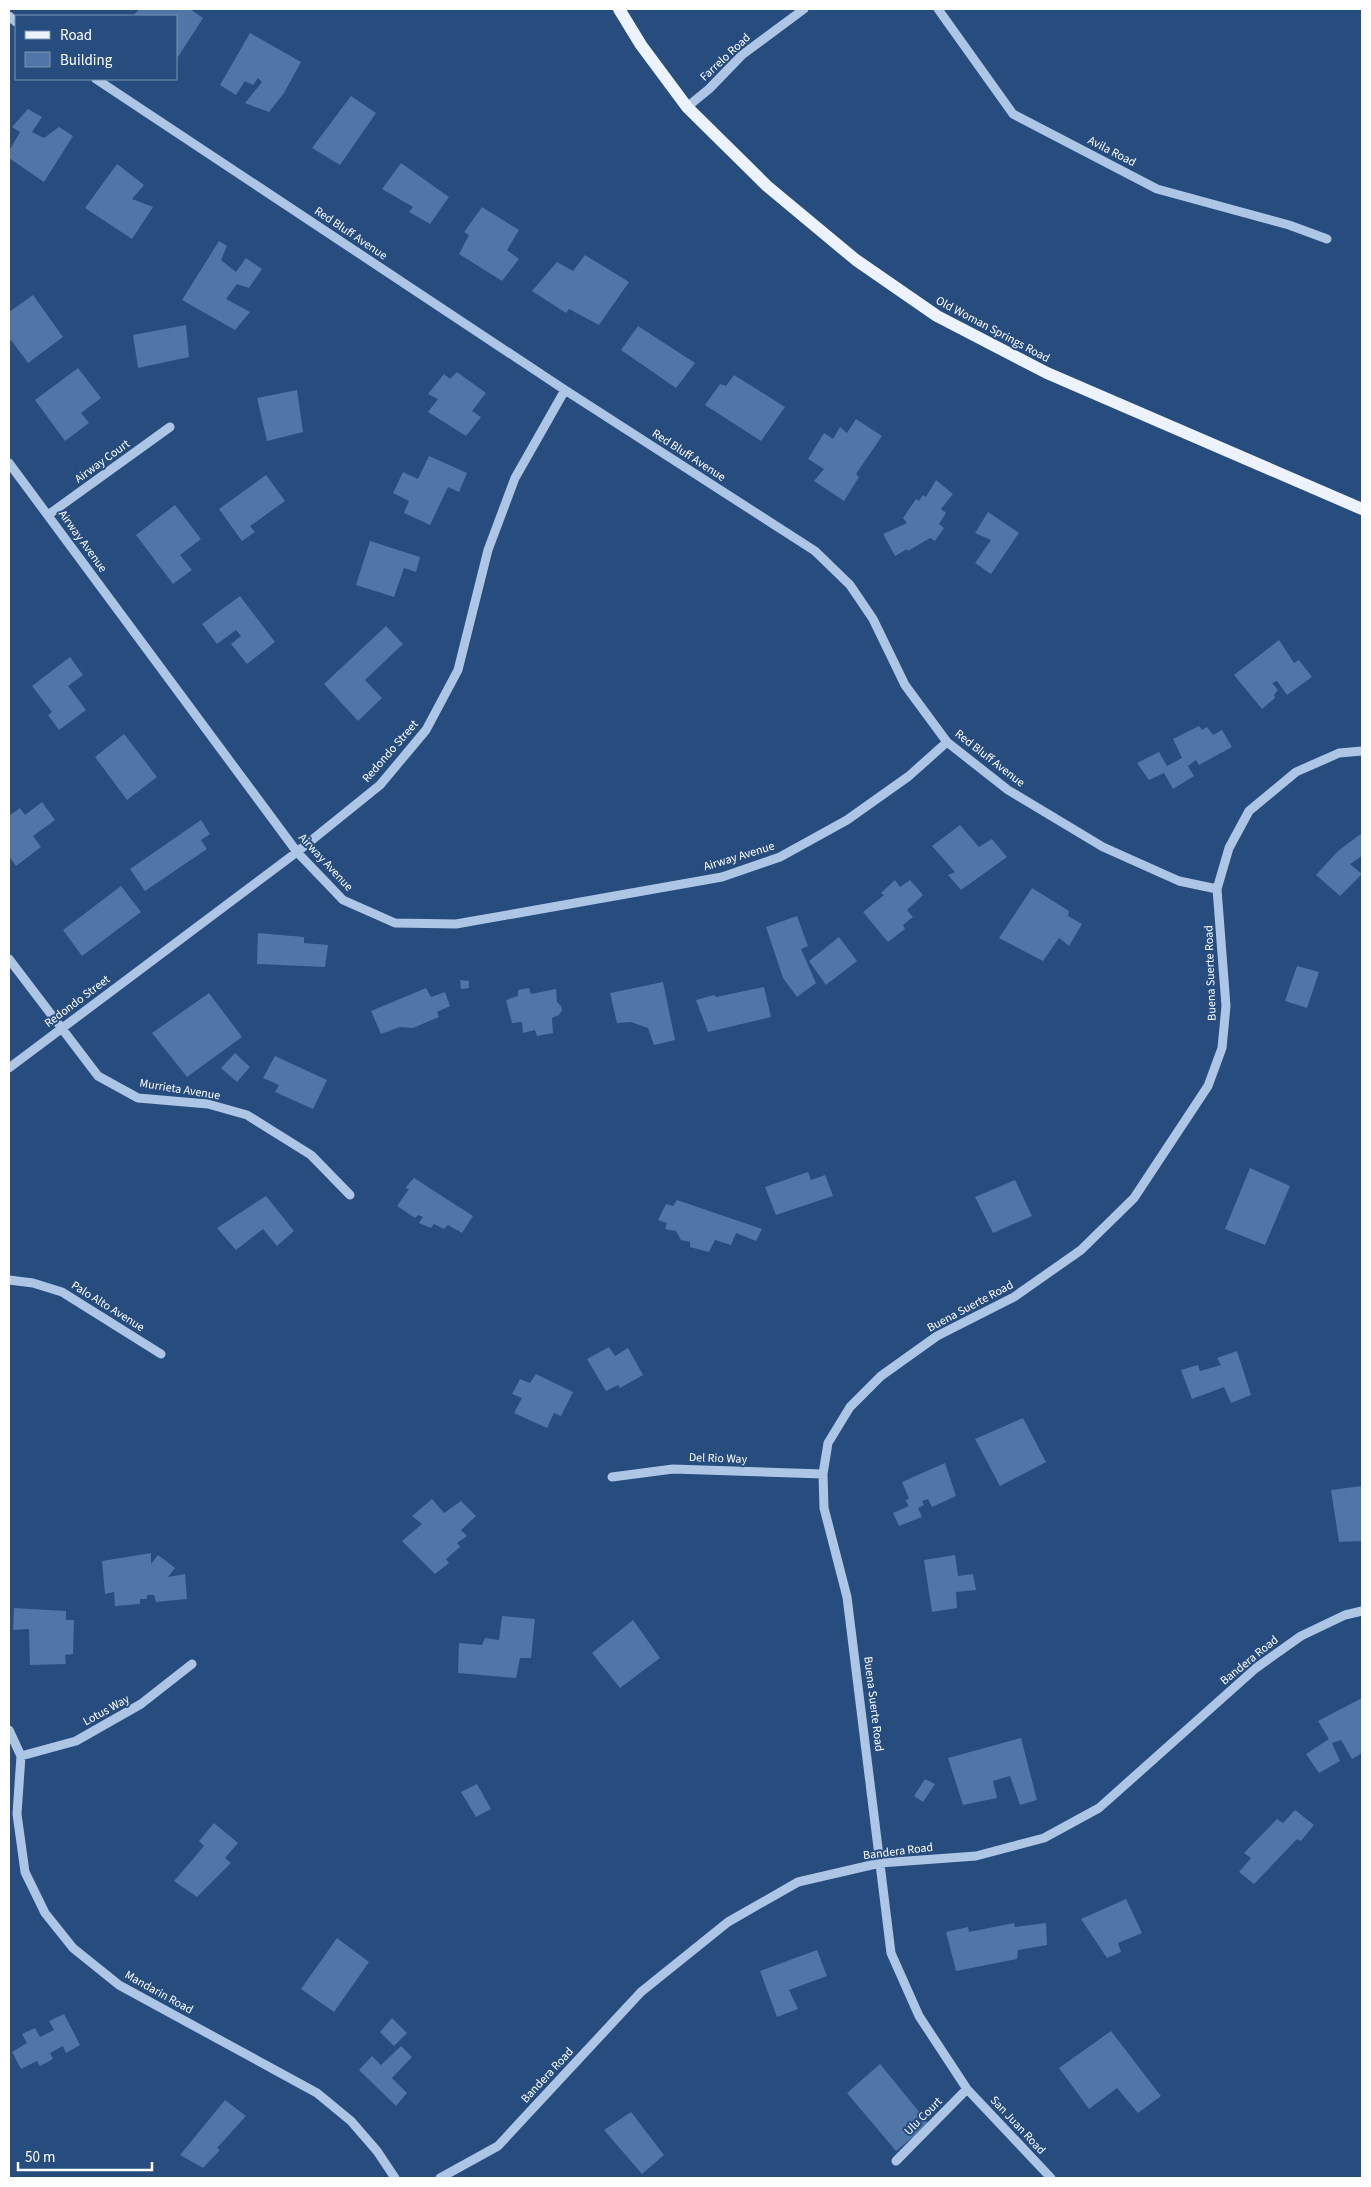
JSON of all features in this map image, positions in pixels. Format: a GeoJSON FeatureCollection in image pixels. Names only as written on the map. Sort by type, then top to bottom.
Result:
{"type":"FeatureCollection","features":[{"type":"Feature","properties":{"kind":"main road","name":"Old Woman Springs Road"},"geometry":{"type":"LineString","coordinates":[[619,9],[641,45],[687,107],[767,186],[856,260],[937,316],[1047,374],[1362,509]]}},
{"type":"Feature","properties":{"kind":"street","name":"Farrelo Road"},"geometry":{"type":"LineString","coordinates":[[687,107],[709,89],[742,55],[804,9]]}},
{"type":"Feature","properties":{"kind":"street","name":"Avila Road"},"geometry":{"type":"LineString","coordinates":[[938,9],[1012,114],[1157,188],[1289,225],[1327,239]]}},
{"type":"Feature","properties":{"kind":"street","name":"Red Bluff Avenue"},"geometry":{"type":"LineString","coordinates":[[98,80],[564,390],[815,551],[850,585],[873,619],[905,684],[947,742],[1008,790],[1103,847],[1179,881],[1217,889]]}},
{"type":"Feature","properties":{"kind":"street","name":"Redondo Street"},"geometry":{"type":"LineString","coordinates":[[9,1068],[297,852],[380,785],[426,730],[458,670],[488,550],[515,478],[564,390]]}},
{"type":"Feature","properties":{"kind":"street","name":"Airway Court"},"geometry":{"type":"LineString","coordinates":[[48,515],[170,427]]}},
{"type":"Feature","properties":{"kind":"street","name":"Airway Avenue"},"geometry":{"type":"LineString","coordinates":[[9,463],[297,852],[343,900],[395,923],[456,924],[722,877],[780,857],[847,820],[909,776],[947,742]]}},
{"type":"Feature","properties":{"kind":"street","name":"Buena Suerte Road"},"geometry":{"type":"LineString","coordinates":[[967,2089],[918,2016],[891,1953],[849,1606],[824,1508],[823,1474],[828,1443],[850,1407],[881,1376],[938,1336],[1014,1297],[1074,1256],[1134,1198],[1208,1086],[1222,1048],[1226,1006],[1217,889],[1229,848],[1249,811],[1296,772],[1339,753],[1362,751]]}},
{"type":"Feature","properties":{"kind":"street","name":"Murrieta Avenue"},"geometry":{"type":"LineString","coordinates":[[9,959],[60,1029],[98,1076],[138,1098],[208,1104],[247,1115],[311,1155],[350,1195]]}},
{"type":"Feature","properties":{"kind":"street","name":"Palo Alto Avenue"},"geometry":{"type":"LineString","coordinates":[[9,1280],[33,1282],[62,1292],[161,1354]]}},
{"type":"Feature","properties":{"kind":"street","name":"Del Rio Way"},"geometry":{"type":"LineString","coordinates":[[612,1477],[673,1469],[823,1474]]}},
{"type":"Feature","properties":{"kind":"street","name":"Bandera Road"},"geometry":{"type":"LineString","coordinates":[[440,2178],[498,2146],[640,1992],[728,1922],[798,1882],[880,1863],[976,1856],[1044,1838],[1099,1808],[1263,1663],[1302,1636],[1345,1614],[1362,1611]]}},
{"type":"Feature","properties":{"kind":"street","name":"Lotus Way"},"geometry":{"type":"LineString","coordinates":[[21,1756],[76,1741],[141,1704],[192,1664]]}},
{"type":"Feature","properties":{"kind":"street","name":"Mandarin Road"},"geometry":{"type":"LineString","coordinates":[[9,1730],[21,1756],[17,1814],[25,1872],[45,1913],[72,1948],[119,1985],[317,2093],[351,2121],[377,2151],[395,2178]]}},
{"type":"Feature","properties":{"kind":"street","name":"Ulu Court"},"geometry":{"type":"LineString","coordinates":[[896,2161],[967,2089]]}},
{"type":"Feature","properties":{"kind":"street","name":"San Juan Road"},"geometry":{"type":"LineString","coordinates":[[967,2089],[1051,2178]]}},
{"type":"Feature","properties":{"kind":"building"},"geometry":{"type":"Polygon","coordinates":[[[139,9],[190,9],[203,18],[178,57],[178,15],[134,15],[139,9]]]}},
{"type":"Feature","properties":{"kind":"building"},"geometry":{"type":"Polygon","coordinates":[[[250,33],[301,62],[284,93],[269,112],[245,103],[262,82],[258,78],[253,85],[245,81],[236,95],[220,85],[250,33]]]}},
{"type":"Feature","properties":{"kind":"building"},"geometry":{"type":"Polygon","coordinates":[[[351,96],[376,113],[340,165],[312,148],[351,96]]]}},
{"type":"Feature","properties":{"kind":"building"},"geometry":{"type":"Polygon","coordinates":[[[28,109],[42,117],[32,132],[44,138],[59,127],[73,136],[44,182],[9,158],[9,151],[20,132],[12,127],[28,109]]]}},
{"type":"Feature","properties":{"kind":"building"},"geometry":{"type":"Polygon","coordinates":[[[401,163],[449,197],[430,224],[409,212],[413,207],[382,189],[401,163]]]}},
{"type":"Feature","properties":{"kind":"building"},"geometry":{"type":"Polygon","coordinates":[[[117,164],[144,185],[132,199],[153,207],[132,239],[85,208],[117,164]]]}},
{"type":"Feature","properties":{"kind":"building"},"geometry":{"type":"Polygon","coordinates":[[[482,207],[519,230],[507,250],[519,259],[502,281],[459,254],[469,235],[464,232],[482,207]]]}},
{"type":"Feature","properties":{"kind":"building"},"geometry":{"type":"Polygon","coordinates":[[[219,241],[227,246],[221,260],[236,272],[246,258],[262,269],[249,288],[237,284],[226,299],[250,312],[235,330],[182,300],[219,241]]]}},
{"type":"Feature","properties":{"kind":"building"},"geometry":{"type":"Polygon","coordinates":[[[585,255],[629,282],[599,325],[569,309],[566,313],[532,291],[557,262],[573,271],[585,255]]]}},
{"type":"Feature","properties":{"kind":"building"},"geometry":{"type":"Polygon","coordinates":[[[33,295],[63,337],[28,363],[11,340],[9,342],[9,312],[33,295]]]}},
{"type":"Feature","properties":{"kind":"building"},"geometry":{"type":"Polygon","coordinates":[[[186,325],[189,357],[138,368],[133,335],[186,325]]]}},
{"type":"Feature","properties":{"kind":"building"},"geometry":{"type":"Polygon","coordinates":[[[638,326],[695,363],[676,388],[621,350],[638,326]]]}},
{"type":"Feature","properties":{"kind":"building"},"geometry":{"type":"Polygon","coordinates":[[[78,368],[101,398],[81,413],[89,423],[65,441],[35,400],[78,368]]]}},
{"type":"Feature","properties":{"kind":"building"},"geometry":{"type":"Polygon","coordinates":[[[457,372],[486,393],[472,411],[481,417],[466,436],[428,412],[438,399],[428,394],[444,374],[450,379],[457,372]]]}},
{"type":"Feature","properties":{"kind":"building"},"geometry":{"type":"Polygon","coordinates":[[[734,375],[785,407],[761,441],[705,405],[720,384],[726,386],[734,375]]]}},
{"type":"Feature","properties":{"kind":"building"},"geometry":{"type":"Polygon","coordinates":[[[297,390],[303,432],[267,441],[257,398],[297,390]]]}},
{"type":"Feature","properties":{"kind":"building"},"geometry":{"type":"Polygon","coordinates":[[[856,419],[882,436],[856,474],[859,477],[844,501],[814,481],[824,469],[808,459],[824,433],[833,439],[840,427],[847,433],[856,419]]]}},
{"type":"Feature","properties":{"kind":"building"},"geometry":{"type":"Polygon","coordinates":[[[429,456],[467,473],[459,492],[448,487],[430,525],[404,513],[409,501],[393,493],[403,472],[418,479],[429,456]]]}},
{"type":"Feature","properties":{"kind":"building"},"geometry":{"type":"Polygon","coordinates":[[[266,475],[285,501],[250,526],[255,532],[242,541],[219,509],[266,475]]]}},
{"type":"Feature","properties":{"kind":"building"},"geometry":{"type":"Polygon","coordinates":[[[936,480],[953,494],[941,509],[946,513],[939,524],[944,528],[935,541],[930,538],[895,556],[883,534],[907,523],[903,518],[916,499],[919,501],[923,495],[926,497],[936,480]]]}},
{"type":"Feature","properties":{"kind":"building"},"geometry":{"type":"Polygon","coordinates":[[[175,505],[201,539],[180,555],[192,570],[173,584],[136,535],[175,505]]]}},
{"type":"Feature","properties":{"kind":"building"},"geometry":{"type":"Polygon","coordinates":[[[988,512],[1019,533],[991,574],[975,563],[991,540],[975,533],[988,512]]]}},
{"type":"Feature","properties":{"kind":"building"},"geometry":{"type":"Polygon","coordinates":[[[370,541],[420,557],[416,572],[404,568],[394,597],[356,585],[370,541]]]}},
{"type":"Feature","properties":{"kind":"building"},"geometry":{"type":"Polygon","coordinates":[[[240,596],[275,642],[247,664],[231,644],[241,636],[236,630],[217,644],[202,624],[240,596]]]}},
{"type":"Feature","properties":{"kind":"building"},"geometry":{"type":"Polygon","coordinates":[[[386,626],[403,644],[365,680],[382,698],[358,721],[324,684],[386,626]]]}},
{"type":"Feature","properties":{"kind":"building"},"geometry":{"type":"Polygon","coordinates":[[[1279,640],[1294,663],[1299,660],[1312,677],[1287,695],[1277,681],[1272,683],[1278,690],[1274,695],[1275,698],[1262,709],[1234,675],[1279,640]]]}},
{"type":"Feature","properties":{"kind":"building"},"geometry":{"type":"Polygon","coordinates":[[[70,657],[83,675],[68,686],[86,710],[59,730],[48,715],[52,712],[32,686],[70,657]]]}},
{"type":"Feature","properties":{"kind":"building"},"geometry":{"type":"Polygon","coordinates":[[[1199,726],[1202,730],[1207,727],[1213,735],[1222,730],[1232,747],[1199,765],[1196,760],[1188,766],[1194,776],[1173,789],[1164,773],[1149,780],[1137,763],[1159,752],[1167,766],[1182,758],[1173,739],[1199,726]]]}},
{"type":"Feature","properties":{"kind":"building"},"geometry":{"type":"Polygon","coordinates":[[[124,734],[157,777],[127,800],[95,757],[124,734]]]}},
{"type":"Feature","properties":{"kind":"building"},"geometry":{"type":"Polygon","coordinates":[[[42,802],[55,820],[33,836],[41,847],[16,866],[9,856],[9,816],[20,808],[25,815],[42,802]]]}},
{"type":"Feature","properties":{"kind":"building"},"geometry":{"type":"Polygon","coordinates":[[[201,820],[210,834],[201,840],[207,849],[145,891],[130,869],[201,820]]]}},
{"type":"Feature","properties":{"kind":"building"},"geometry":{"type":"Polygon","coordinates":[[[960,825],[979,847],[992,839],[1007,857],[961,890],[948,875],[955,872],[932,846],[960,825]]]}},
{"type":"Feature","properties":{"kind":"building"},"geometry":{"type":"Polygon","coordinates":[[[1362,833],[1362,856],[1350,864],[1362,874],[1340,896],[1316,875],[1338,851],[1362,833]]]}},
{"type":"Feature","properties":{"kind":"building"},"geometry":{"type":"Polygon","coordinates":[[[895,880],[900,887],[910,880],[923,895],[907,910],[913,917],[903,925],[905,929],[888,942],[863,912],[884,895],[881,893],[895,880]]]}},
{"type":"Feature","properties":{"kind":"building"},"geometry":{"type":"Polygon","coordinates":[[[121,886],[141,912],[82,956],[63,930],[121,886]]]}},
{"type":"Feature","properties":{"kind":"building"},"geometry":{"type":"Polygon","coordinates":[[[1032,888],[1069,911],[1068,916],[1082,924],[1069,946],[1059,938],[1043,961],[999,938],[1032,888]]]}},
{"type":"Feature","properties":{"kind":"building"},"geometry":{"type":"Polygon","coordinates":[[[797,916],[808,946],[801,949],[816,983],[797,997],[783,978],[766,927],[797,916]]]}},
{"type":"Feature","properties":{"kind":"building"},"geometry":{"type":"Polygon","coordinates":[[[258,933],[304,937],[304,943],[328,945],[325,967],[257,964],[258,933]]]}},
{"type":"Feature","properties":{"kind":"building"},"geometry":{"type":"Polygon","coordinates":[[[839,937],[857,961],[826,985],[809,961],[839,937]]]}},
{"type":"Feature","properties":{"kind":"building"},"geometry":{"type":"Polygon","coordinates":[[[1297,966],[1319,972],[1307,1008],[1285,1001],[1297,966]]]}},
{"type":"Feature","properties":{"kind":"building"},"geometry":{"type":"Polygon","coordinates":[[[460,980],[469,981],[469,988],[461,989],[460,980]]]}},
{"type":"Feature","properties":{"kind":"building"},"geometry":{"type":"Polygon","coordinates":[[[663,982],[675,1040],[654,1045],[648,1028],[631,1022],[617,1023],[610,993],[663,982]]]}},
{"type":"Feature","properties":{"kind":"building"},"geometry":{"type":"Polygon","coordinates":[[[764,987],[771,1017],[708,1032],[696,1000],[714,995],[716,997],[764,987]]]}},
{"type":"Feature","properties":{"kind":"building"},"geometry":{"type":"Polygon","coordinates":[[[426,988],[431,997],[445,992],[450,1006],[437,1012],[439,1017],[413,1028],[400,1027],[381,1034],[371,1011],[426,988]]]}},
{"type":"Feature","properties":{"kind":"building"},"geometry":{"type":"Polygon","coordinates":[[[529,988],[531,994],[556,989],[557,1002],[562,1010],[559,1015],[552,1018],[553,1033],[537,1036],[535,1030],[523,1033],[522,1022],[512,1023],[506,1000],[518,996],[518,990],[529,988]]]}},
{"type":"Feature","properties":{"kind":"building"},"geometry":{"type":"Polygon","coordinates":[[[209,993],[242,1037],[187,1077],[152,1033],[209,993]]]}},
{"type":"Feature","properties":{"kind":"building"},"geometry":{"type":"Polygon","coordinates":[[[235,1053],[250,1067],[237,1082],[221,1068],[235,1053]]]}},
{"type":"Feature","properties":{"kind":"building"},"geometry":{"type":"Polygon","coordinates":[[[275,1056],[327,1080],[313,1109],[275,1092],[279,1085],[263,1078],[275,1056]]]}},
{"type":"Feature","properties":{"kind":"building"},"geometry":{"type":"Polygon","coordinates":[[[1250,1168],[1290,1186],[1265,1245],[1225,1229],[1250,1168]]]}},
{"type":"Feature","properties":{"kind":"building"},"geometry":{"type":"Polygon","coordinates":[[[808,1172],[811,1180],[825,1175],[833,1196],[776,1215],[765,1187],[808,1172]]]}},
{"type":"Feature","properties":{"kind":"building"},"geometry":{"type":"Polygon","coordinates":[[[414,1178],[473,1216],[462,1233],[448,1225],[444,1229],[434,1224],[431,1228],[419,1223],[423,1217],[418,1215],[415,1218],[397,1206],[409,1189],[405,1188],[414,1178]]]}},
{"type":"Feature","properties":{"kind":"building"},"geometry":{"type":"Polygon","coordinates":[[[1015,1180],[1032,1216],[993,1233],[975,1197],[1015,1180]]]}},
{"type":"Feature","properties":{"kind":"building"},"geometry":{"type":"Polygon","coordinates":[[[266,1196],[294,1231],[277,1246],[263,1229],[236,1250],[217,1228],[266,1196]]]}},
{"type":"Feature","properties":{"kind":"building"},"geometry":{"type":"Polygon","coordinates":[[[677,1200],[762,1229],[756,1241],[736,1233],[731,1245],[715,1240],[709,1252],[690,1247],[690,1242],[681,1240],[676,1231],[665,1229],[667,1223],[658,1220],[666,1204],[673,1206],[677,1200]]]}},
{"type":"Feature","properties":{"kind":"building"},"geometry":{"type":"Polygon","coordinates":[[[609,1347],[615,1356],[628,1348],[643,1375],[620,1388],[618,1385],[606,1391],[587,1359],[609,1347]]]}},
{"type":"Feature","properties":{"kind":"building"},"geometry":{"type":"Polygon","coordinates":[[[1237,1351],[1251,1395],[1231,1403],[1224,1387],[1192,1399],[1181,1370],[1198,1365],[1200,1371],[1221,1365],[1217,1358],[1237,1351]]]}},
{"type":"Feature","properties":{"kind":"building"},"geometry":{"type":"Polygon","coordinates":[[[536,1374],[573,1392],[561,1416],[554,1413],[547,1428],[514,1413],[522,1398],[512,1394],[520,1379],[530,1383],[536,1374]]]}},
{"type":"Feature","properties":{"kind":"building"},"geometry":{"type":"Polygon","coordinates":[[[1023,1418],[1046,1462],[1000,1486],[975,1439],[1023,1418]]]}},
{"type":"Feature","properties":{"kind":"building"},"geometry":{"type":"Polygon","coordinates":[[[945,1463],[956,1496],[932,1507],[928,1499],[922,1501],[924,1505],[918,1508],[922,1517],[899,1526],[893,1513],[909,1506],[905,1500],[909,1499],[902,1482],[945,1463]]]}},
{"type":"Feature","properties":{"kind":"building"},"geometry":{"type":"Polygon","coordinates":[[[1362,1486],[1362,1541],[1339,1542],[1331,1490],[1362,1486]]]}},
{"type":"Feature","properties":{"kind":"building"},"geometry":{"type":"Polygon","coordinates":[[[432,1499],[444,1513],[461,1501],[476,1516],[461,1530],[467,1536],[457,1543],[460,1547],[446,1559],[449,1563],[435,1574],[402,1541],[422,1524],[412,1516],[432,1499]]]}},
{"type":"Feature","properties":{"kind":"building"},"geometry":{"type":"Polygon","coordinates":[[[151,1553],[151,1564],[158,1555],[175,1568],[168,1577],[185,1574],[187,1599],[156,1602],[154,1595],[147,1595],[147,1599],[140,1599],[140,1604],[115,1606],[114,1592],[105,1594],[102,1561],[151,1553]]]}},
{"type":"Feature","properties":{"kind":"building"},"geometry":{"type":"Polygon","coordinates":[[[955,1555],[958,1576],[973,1574],[976,1590],[956,1592],[957,1608],[932,1612],[924,1560],[955,1555]]]}},
{"type":"Feature","properties":{"kind":"building"},"geometry":{"type":"Polygon","coordinates":[[[14,1608],[66,1611],[66,1620],[74,1620],[73,1654],[65,1655],[66,1664],[30,1665],[29,1629],[13,1630],[14,1608]]]}},
{"type":"Feature","properties":{"kind":"building"},"geometry":{"type":"Polygon","coordinates":[[[502,1616],[535,1619],[531,1658],[520,1658],[516,1678],[458,1673],[459,1643],[482,1645],[485,1638],[499,1640],[502,1616]]]}},
{"type":"Feature","properties":{"kind":"building"},"geometry":{"type":"Polygon","coordinates":[[[633,1620],[660,1658],[620,1688],[592,1653],[633,1620]]]}},
{"type":"Feature","properties":{"kind":"building"},"geometry":{"type":"Polygon","coordinates":[[[1362,1698],[1362,1753],[1352,1759],[1341,1740],[1332,1743],[1340,1761],[1319,1773],[1306,1754],[1329,1739],[1318,1721],[1362,1698]]]}},
{"type":"Feature","properties":{"kind":"building"},"geometry":{"type":"Polygon","coordinates":[[[1021,1738],[1037,1800],[1020,1805],[1010,1776],[993,1781],[997,1798],[963,1805],[948,1758],[1021,1738]]]}},
{"type":"Feature","properties":{"kind":"building"},"geometry":{"type":"Polygon","coordinates":[[[925,1779],[935,1784],[923,1802],[914,1796],[925,1779]]]}},
{"type":"Feature","properties":{"kind":"building"},"geometry":{"type":"Polygon","coordinates":[[[477,1784],[491,1809],[476,1817],[461,1792],[477,1784]]]}},
{"type":"Feature","properties":{"kind":"building"},"geometry":{"type":"Polygon","coordinates":[[[1295,1810],[1314,1825],[1301,1841],[1297,1839],[1254,1884],[1239,1872],[1251,1858],[1244,1853],[1277,1819],[1283,1823],[1295,1810]]]}},
{"type":"Feature","properties":{"kind":"building"},"geometry":{"type":"Polygon","coordinates":[[[214,1823],[238,1843],[225,1858],[231,1863],[197,1897],[174,1881],[204,1846],[199,1841],[214,1823]]]}},
{"type":"Feature","properties":{"kind":"building"},"geometry":{"type":"Polygon","coordinates":[[[1126,1899],[1142,1933],[1118,1943],[1121,1952],[1107,1958],[1081,1919],[1126,1899]]]}},
{"type":"Feature","properties":{"kind":"building"},"geometry":{"type":"Polygon","coordinates":[[[1014,1923],[1015,1927],[1046,1923],[1047,1945],[1018,1950],[1017,1959],[956,1971],[946,1932],[968,1927],[969,1932],[1014,1923]]]}},
{"type":"Feature","properties":{"kind":"building"},"geometry":{"type":"Polygon","coordinates":[[[337,1938],[369,1962],[334,2012],[301,1989],[337,1938]]]}},
{"type":"Feature","properties":{"kind":"building"},"geometry":{"type":"Polygon","coordinates":[[[817,1950],[827,1976],[789,1990],[798,2009],[777,2017],[760,1971],[817,1950]]]}},
{"type":"Feature","properties":{"kind":"building"},"geometry":{"type":"Polygon","coordinates":[[[64,2014],[80,2045],[66,2053],[63,2046],[50,2053],[53,2059],[40,2066],[37,2061],[21,2069],[12,2052],[27,2043],[22,2034],[35,2028],[40,2037],[54,2030],[49,2021],[64,2014]]]}},
{"type":"Feature","properties":{"kind":"building"},"geometry":{"type":"Polygon","coordinates":[[[392,2018],[407,2033],[394,2046],[380,2032],[392,2018]]]}},
{"type":"Feature","properties":{"kind":"building"},"geometry":{"type":"Polygon","coordinates":[[[1111,2031],[1161,2096],[1138,2113],[1117,2088],[1089,2109],[1059,2068],[1111,2031]]]}},
{"type":"Feature","properties":{"kind":"building"},"geometry":{"type":"Polygon","coordinates":[[[401,2046],[412,2057],[392,2078],[407,2093],[396,2106],[359,2070],[372,2056],[381,2065],[401,2046]]]}},
{"type":"Feature","properties":{"kind":"building"},"geometry":{"type":"Polygon","coordinates":[[[880,2064],[929,2124],[896,2151],[847,2093],[880,2064]]]}},
{"type":"Feature","properties":{"kind":"building"},"geometry":{"type":"Polygon","coordinates":[[[225,2100],[246,2116],[217,2148],[220,2150],[203,2168],[180,2155],[225,2100]]]}},
{"type":"Feature","properties":{"kind":"building"},"geometry":{"type":"Polygon","coordinates":[[[631,2112],[664,2155],[642,2174],[604,2130],[631,2112]]]}}]}
